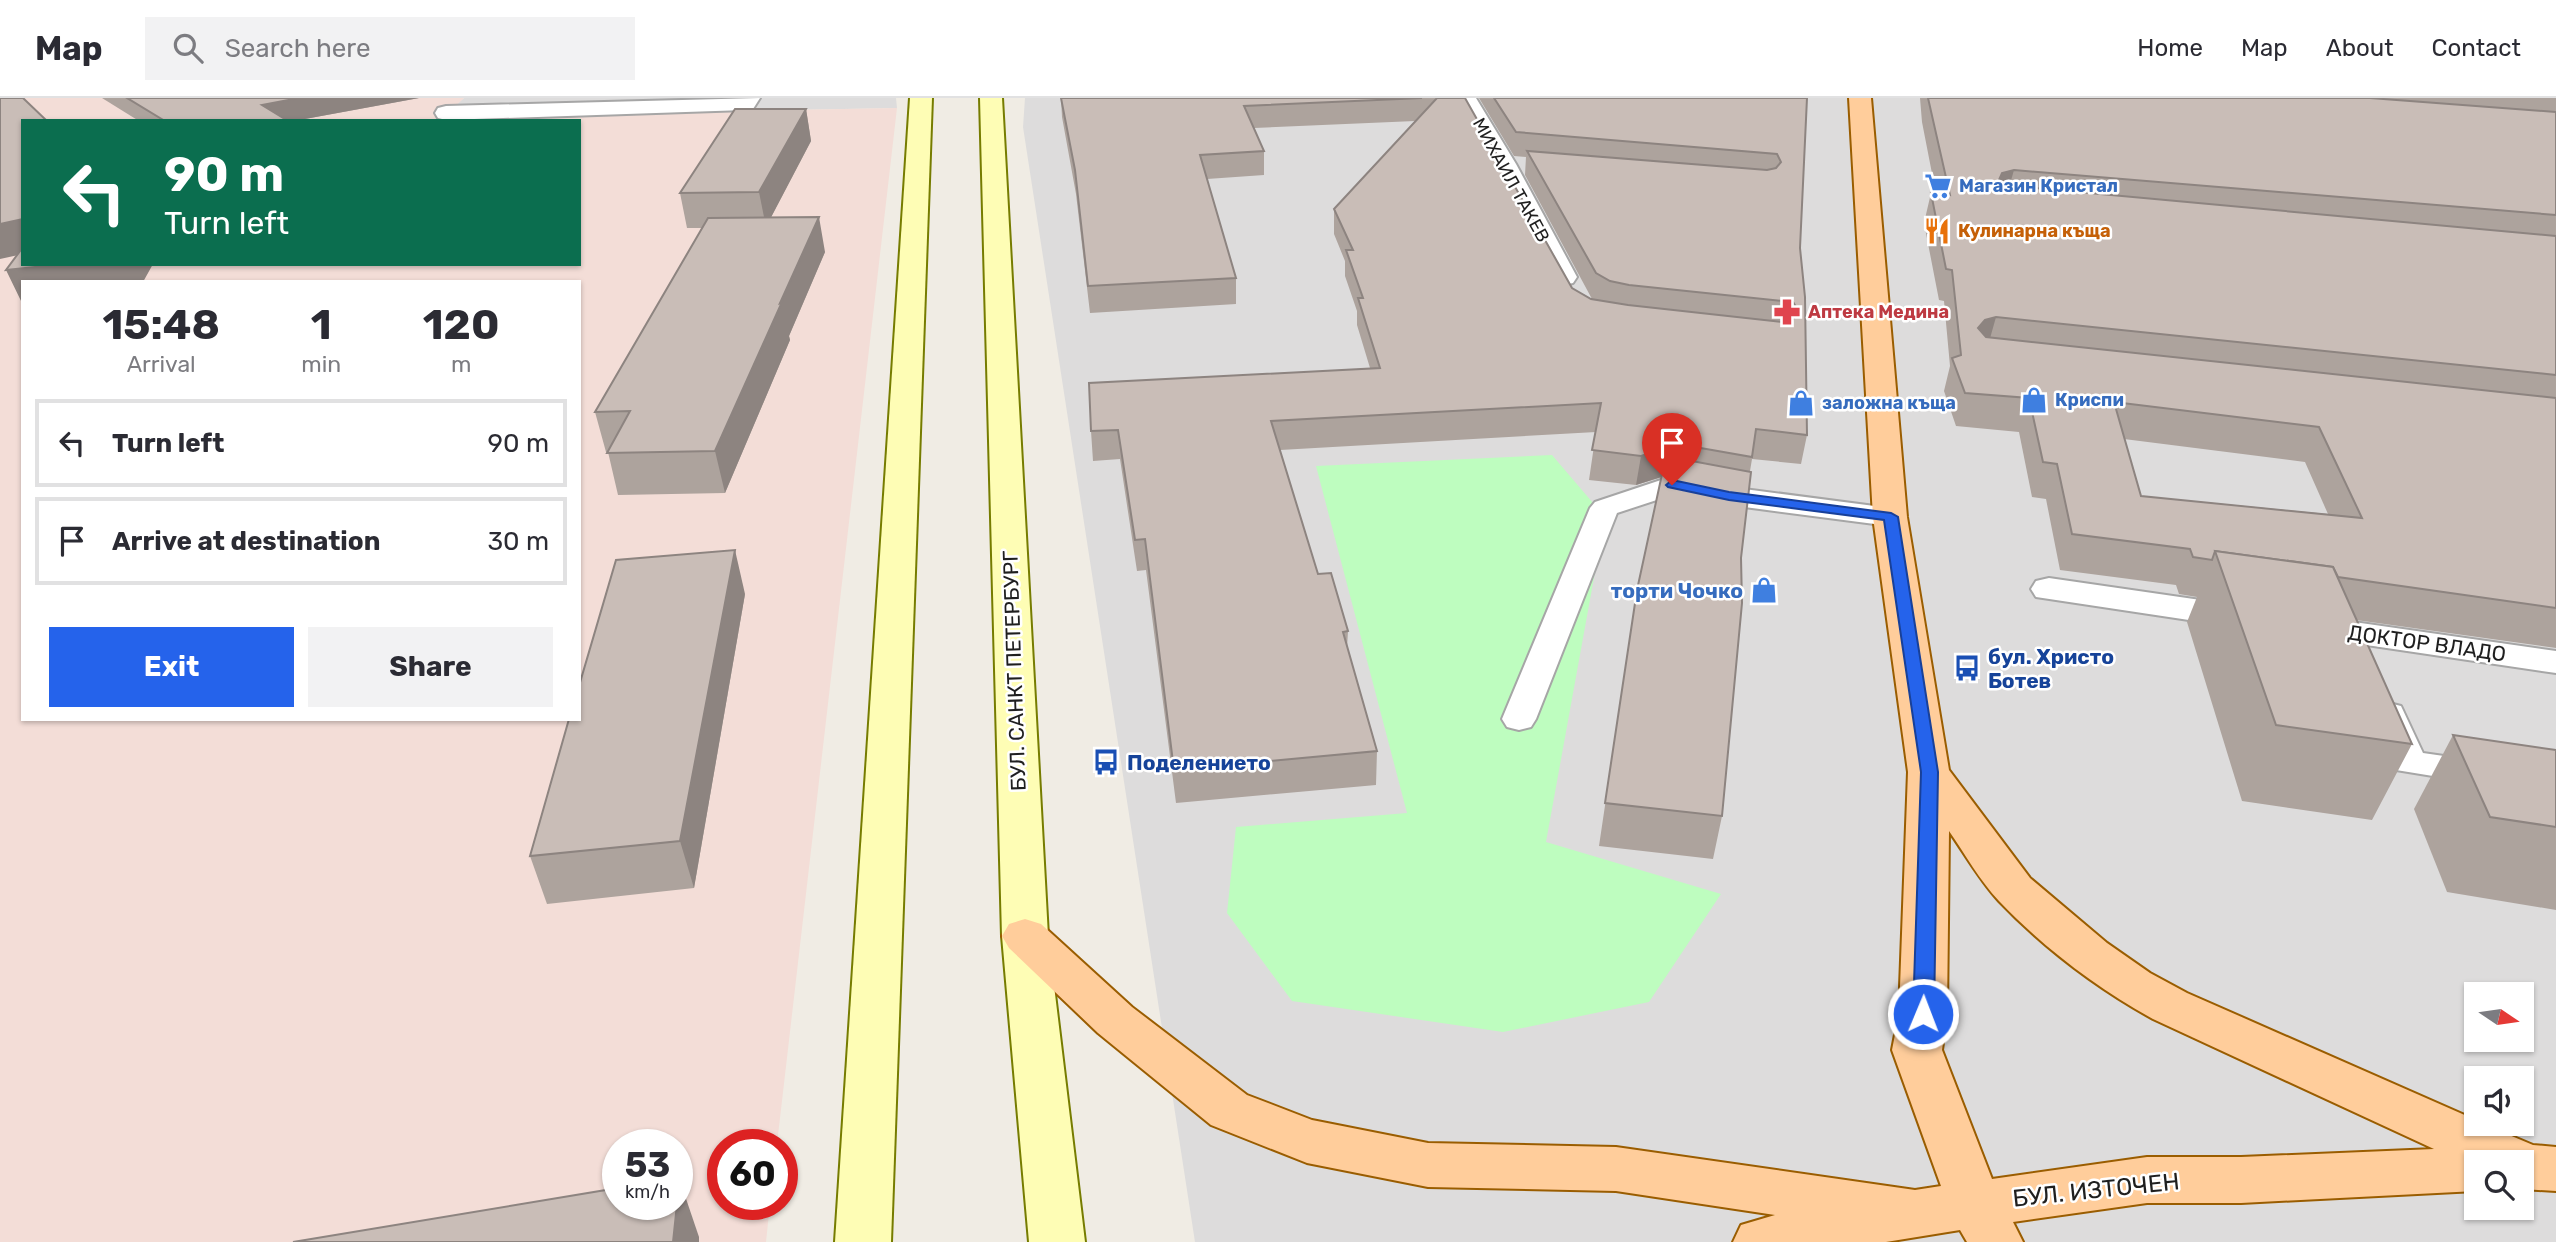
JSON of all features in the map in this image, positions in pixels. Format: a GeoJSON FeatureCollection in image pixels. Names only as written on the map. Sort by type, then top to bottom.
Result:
{"type":"FeatureCollection","features":[{"type":"Feature","properties":{"kind":"main road"},"geometry":{"type":"LineString","coordinates":[[863,1242],[921,98]]}},
{"type":"Feature","properties":{"kind":"main road","name":"БУЛ. САНКТ ПЕТЕРБУРГ"},"geometry":{"type":"LineString","coordinates":[[991,98],[1025,936],[1057,1242]]}},
{"type":"Feature","properties":{"kind":"main road"},"geometry":{"type":"LineString","coordinates":[[1860,98],[1891,517],[1929,772],[1923,1014],[1917,1050],[1985,1223]]}},
{"type":"Feature","properties":{"kind":"main road"},"geometry":{"type":"LineString","coordinates":[[1929,772],[2014,889],[2090,955],[2133,986],[2170,1006],[2485,1150]]}},
{"type":"Feature","properties":{"kind":"main road"},"geometry":{"type":"LineString","coordinates":[[1025,936],[1115,1020],[1229,1110],[1307,1141],[1428,1165],[1616,1169],[1915,1213]]}},
{"type":"Feature","properties":{"kind":"main road","name":"БУЛ. ИЗТОЧЕН"},"geometry":{"type":"LineString","coordinates":[[1761,1242],[1915,1213],[1985,1223],[2147,1180],[2241,1180],[2464,1169]]}},
{"type":"Feature","properties":{"kind":"street"},"geometry":{"type":"LineString","coordinates":[[461,98],[446,113],[744,104],[748,98]]}},
{"type":"Feature","properties":{"kind":"street","name":"МИХАИЛ ТАКЕВ"},"geometry":{"type":"LineString","coordinates":[[1465,98],[1504,164],[1573,295]]}},
{"type":"Feature","properties":{"kind":"street"},"geometry":{"type":"LineString","coordinates":[[1504,164],[1531,166]]}},
{"type":"Feature","properties":{"kind":"street","name":"ДОКТОР ВЛАДО"},"geometry":{"type":"LineString","coordinates":[[2049,589],[2556,662]]}},
{"type":"Feature","properties":{"kind":"lane"},"geometry":{"type":"LineString","coordinates":[[1519,719],[1605,508],[1672,485],[1729,496],[1891,517]]}},
{"type":"Feature","properties":{"kind":"lane"},"geometry":{"type":"LineString","coordinates":[[2353,633],[2409,762],[2556,784]]}},
{"type":"Feature","properties":{"kind":"shaded area"},"geometry":{"type":"Polygon","coordinates":[[[464,98],[896,98],[897,108],[443,116],[464,98]]]}},
{"type":"Feature","properties":{"kind":"shaded area"},"geometry":{"type":"Polygon","coordinates":[[[464,98],[445,116],[897,108],[779,1129],[707,1129],[707,1220],[768,1220],[766,1242],[0,1242],[0,100],[464,98]]]}},
{"type":"Feature","properties":{"kind":"shaded area"},"geometry":{"type":"Polygon","coordinates":[[[1025,98],[2556,98],[2556,1242],[1195,1242],[1023,127],[1025,98]]]}},
{"type":"Feature","properties":{"kind":"green space"},"geometry":{"type":"Polygon","coordinates":[[[1552,455],[1605,517],[1546,842],[1721,894],[1649,1002],[1503,1032],[1292,1001],[1227,913],[1236,827],[1407,813],[1316,466],[1552,455]]]}},
{"type":"Feature","properties":{"kind":"building"},"geometry":{"type":"Polygon","coordinates":[[[0,98],[23,98],[45,119],[21,119],[21,219],[0,224],[0,98]]]}},
{"type":"Feature","properties":{"kind":"building"},"geometry":{"type":"Polygon","coordinates":[[[127,98],[299,98],[262,105],[285,119],[162,119],[127,98]]]}},
{"type":"Feature","properties":{"kind":"building"},"geometry":{"type":"Polygon","coordinates":[[[1061,98],[1422,98],[1244,106],[1264,151],[1200,155],[1236,278],[1088,286],[1075,170],[1061,98]]]}},
{"type":"Feature","properties":{"kind":"building"},"geometry":{"type":"Polygon","coordinates":[[[1437,98],[1465,98],[1572,288],[1591,299],[1628,305],[1782,322],[1793,319],[1799,312],[1793,302],[1629,285],[1610,281],[1596,273],[1527,151],[1767,170],[1776,168],[1781,162],[1777,154],[1516,132],[1494,98],[1807,98],[1800,248],[1805,297],[1807,435],[1756,429],[1752,457],[1678,444],[1641,456],[1592,450],[1601,403],[1271,421],[1318,574],[1331,573],[1348,631],[1343,632],[1377,751],[1174,770],[1145,539],[1135,540],[1118,430],[1091,431],[1089,383],[1380,368],[1358,298],[1363,298],[1346,250],[1353,250],[1334,209],[1437,98]]]}},
{"type":"Feature","properties":{"kind":"building"},"geometry":{"type":"Polygon","coordinates":[[[1928,98],[2370,98],[2556,112],[2556,215],[2014,170],[2002,173],[1999,180],[2002,185],[2556,236],[2556,375],[1996,317],[1985,320],[1978,328],[1986,337],[2556,398],[2556,608],[2338,577],[2333,567],[2215,551],[2212,560],[2193,557],[2190,549],[2072,534],[2057,464],[2043,462],[2029,398],[1965,393],[1952,358],[1961,355],[1952,270],[1946,269],[1931,193],[1950,195],[1928,98]],[[2114,402],[2141,496],[2362,518],[2319,427],[2114,402]]]}},
{"type":"Feature","properties":{"kind":"building"},"geometry":{"type":"Polygon","coordinates":[[[735,109],[806,109],[759,192],[680,193],[735,109]]]}},
{"type":"Feature","properties":{"kind":"building"},"geometry":{"type":"Polygon","coordinates":[[[819,217],[715,451],[607,453],[630,411],[595,412],[708,218],[819,217]]]}},
{"type":"Feature","properties":{"kind":"building"},"geometry":{"type":"Polygon","coordinates":[[[21,250],[21,266],[45,266],[6,270],[21,250]]]}},
{"type":"Feature","properties":{"kind":"building"},"geometry":{"type":"Polygon","coordinates":[[[1681,459],[1751,472],[1741,558],[1742,603],[1722,816],[1605,803],[1637,590],[1664,465],[1681,459]]]}},
{"type":"Feature","properties":{"kind":"building"},"geometry":{"type":"Polygon","coordinates":[[[735,550],[680,841],[530,856],[568,721],[581,721],[581,679],[616,560],[735,550]]]}},
{"type":"Feature","properties":{"kind":"building"},"geometry":{"type":"Polygon","coordinates":[[[2215,551],[2333,567],[2412,744],[2276,725],[2215,551]]]}},
{"type":"Feature","properties":{"kind":"building"},"geometry":{"type":"Polygon","coordinates":[[[2453,735],[2556,750],[2556,827],[2490,817],[2453,735]]]}},
{"type":"Feature","properties":{"kind":"building"},"geometry":{"type":"Polygon","coordinates":[[[602,1191],[602,1220],[675,1220],[673,1242],[293,1242],[602,1191]]]}},
{"type":"Feature","properties":{"kind":"place","name":"Магазин Кристал"},"geometry":{"type":"Point","coordinates":[1938,186]}},
{"type":"Feature","properties":{"kind":"place","name":"Кулинарна къща"},"geometry":{"type":"Point","coordinates":[1937,231]}},
{"type":"Feature","properties":{"kind":"place","name":"Аптека Медина"},"geometry":{"type":"Point","coordinates":[1787,312]}},
{"type":"Feature","properties":{"kind":"place","name":"Криспи"},"geometry":{"type":"Point","coordinates":[2034,400]}},
{"type":"Feature","properties":{"kind":"place","name":"заложна къща"},"geometry":{"type":"Point","coordinates":[1801,403]}},
{"type":"Feature","properties":{"kind":"place","name":"торти Чочко"},"geometry":{"type":"Point","coordinates":[1764,590]}},
{"type":"Feature","properties":{"kind":"place","name":"бул. Христо Ботев"},"geometry":{"type":"Point","coordinates":[1967,668]}},
{"type":"Feature","properties":{"kind":"place","name":"Поделението"},"geometry":{"type":"Point","coordinates":[1106,762]}},
{"type":"Feature","properties":{"kind":"route"},"geometry":{"type":"LineString","coordinates":[[1672,485],[1729,496],[1891,517],[1929,772],[1923,1014]]}}]}
